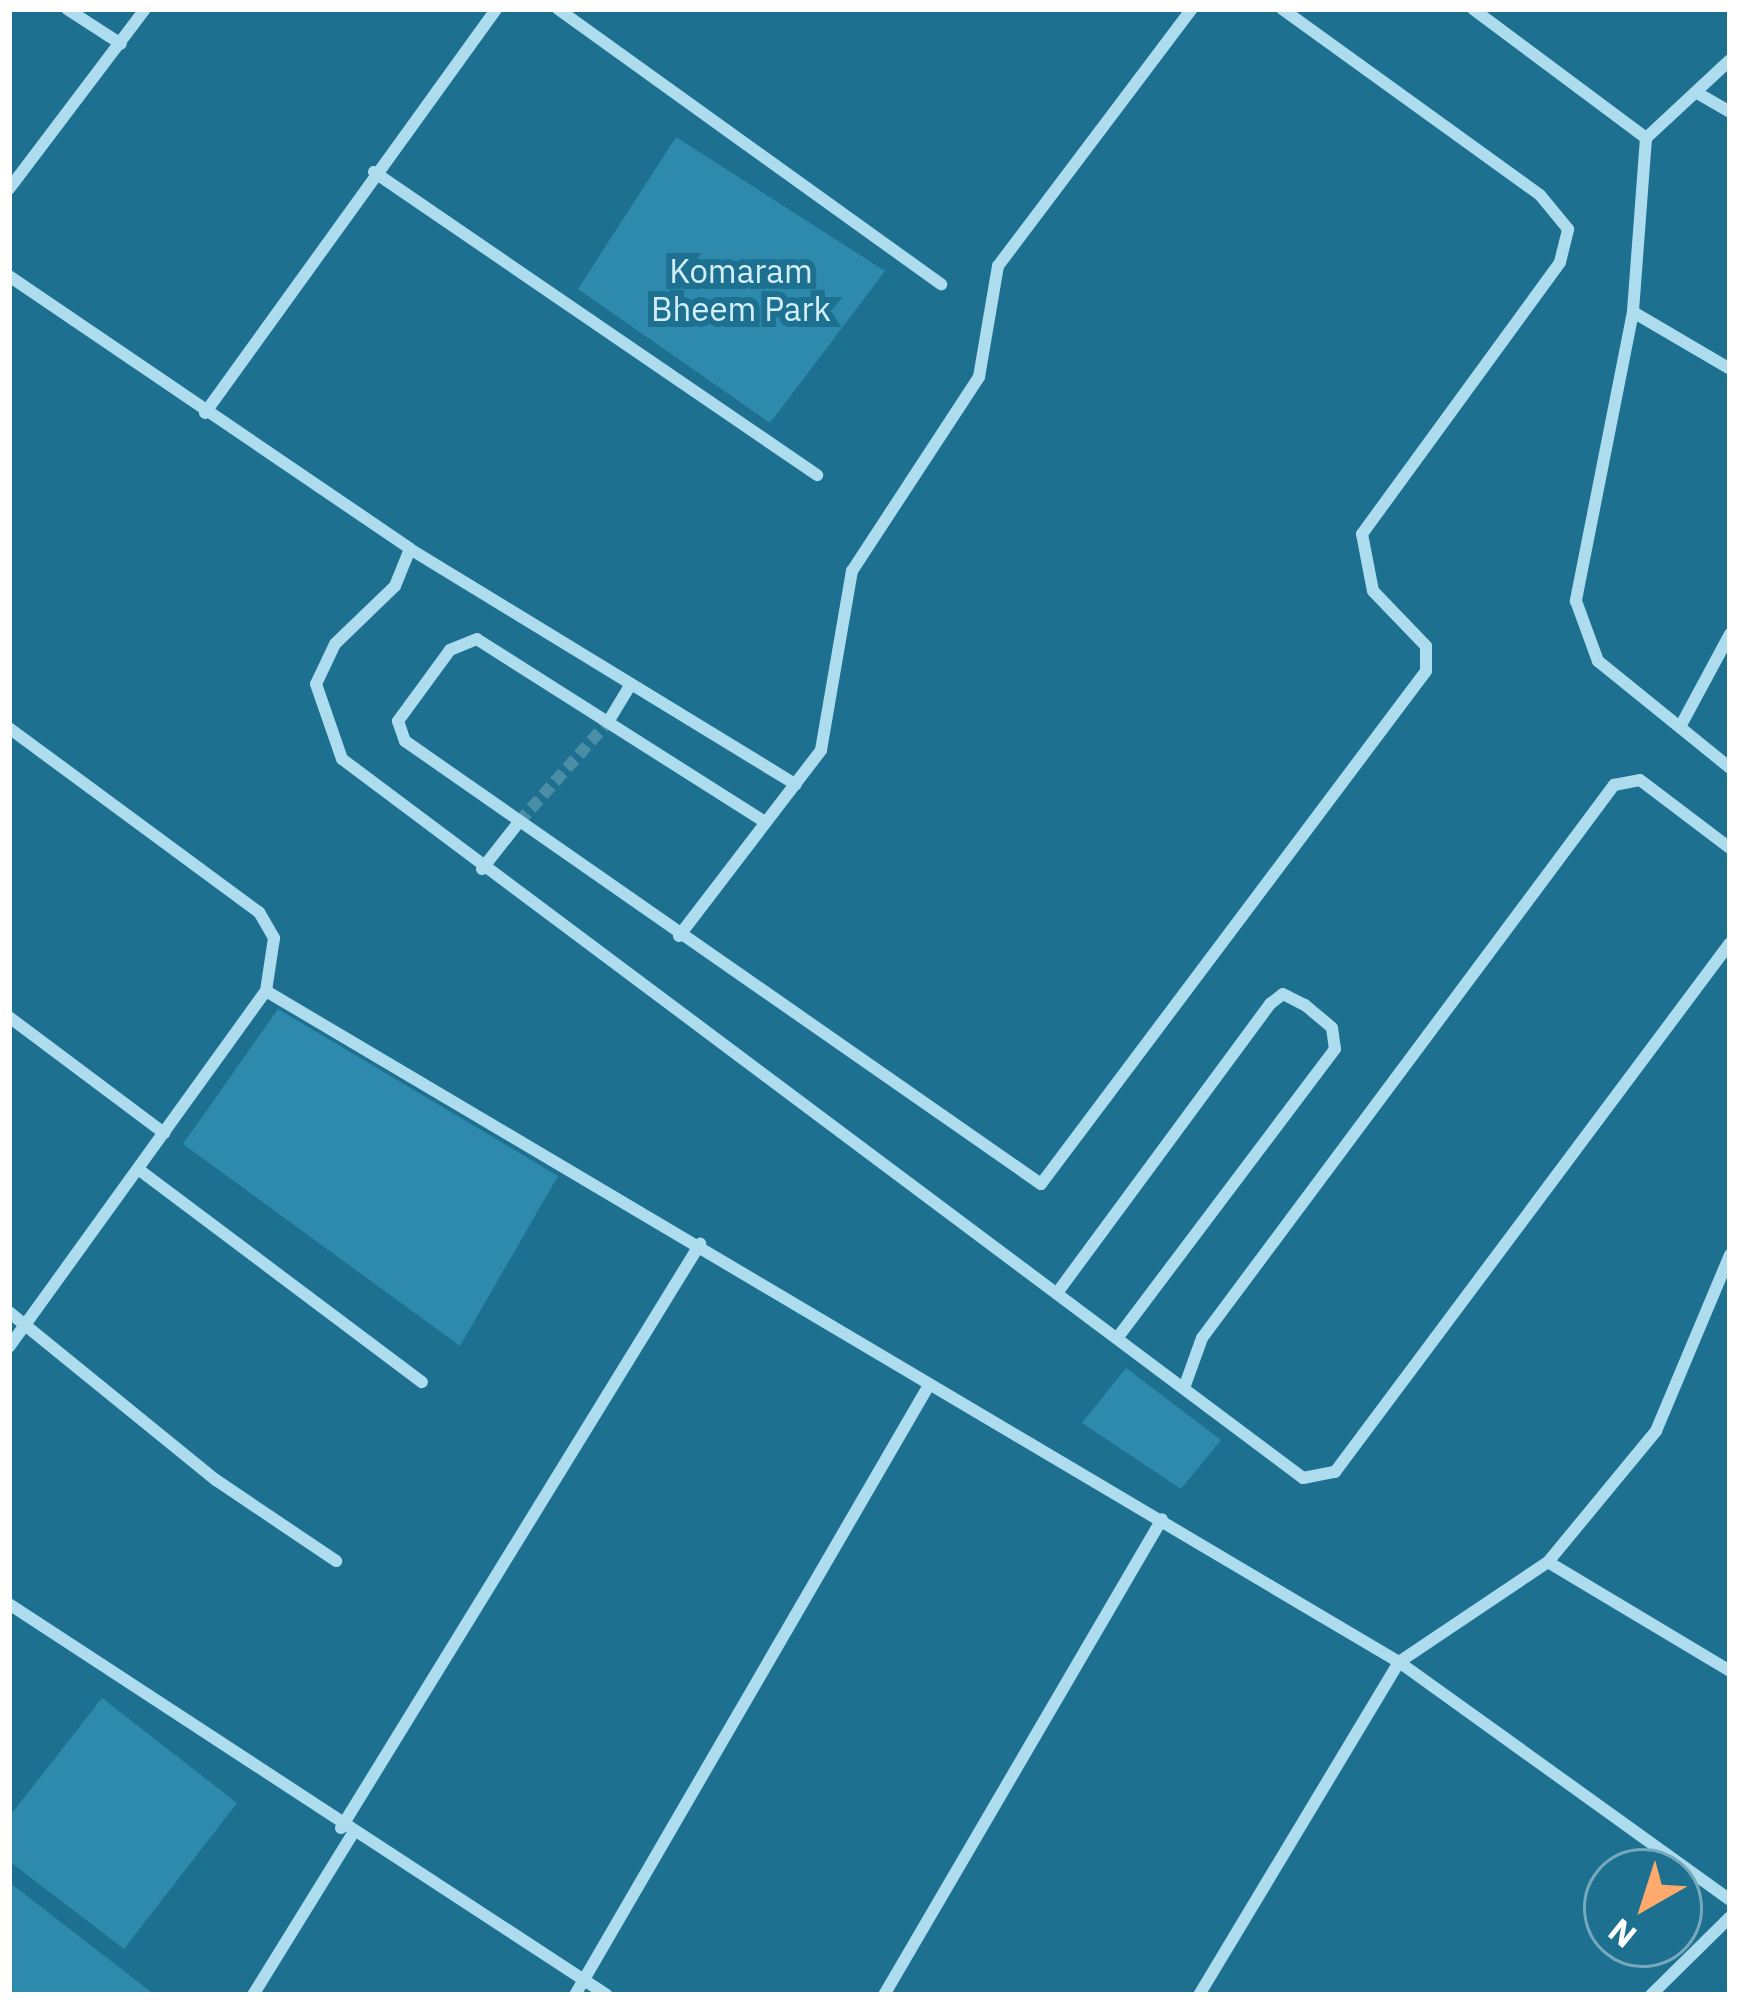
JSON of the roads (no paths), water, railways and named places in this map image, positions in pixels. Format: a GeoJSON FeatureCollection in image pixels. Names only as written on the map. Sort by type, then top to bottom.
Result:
{"type":"FeatureCollection","features":[{"type":"Feature","properties":{"kind":"street"},"geometry":{"type":"LineString","coordinates":[[67,9],[121,44]]}},
{"type":"Feature","properties":{"kind":"street"},"geometry":{"type":"LineString","coordinates":[[9,188],[145,9]]}},
{"type":"Feature","properties":{"kind":"street"},"geometry":{"type":"LineString","coordinates":[[205,412],[496,9]]}},
{"type":"Feature","properties":{"kind":"street"},"geometry":{"type":"LineString","coordinates":[[558,9],[941,284]]}},
{"type":"Feature","properties":{"kind":"street"},"geometry":{"type":"LineString","coordinates":[[679,936],[796,785],[827,732],[851,571],[979,377],[998,266],[1192,9]]}},
{"type":"Feature","properties":{"kind":"street"},"geometry":{"type":"LineString","coordinates":[[765,823],[477,639],[450,650],[396,729],[679,936],[1041,1184],[1426,671],[1426,646],[1373,591],[1362,534],[1560,262],[1568,229],[1540,195],[1282,9]]}},
{"type":"Feature","properties":{"kind":"street"},"geometry":{"type":"LineString","coordinates":[[1474,9],[1646,138]]}},
{"type":"Feature","properties":{"kind":"street"},"geometry":{"type":"LineString","coordinates":[[1730,60],[1699,94],[1646,138],[1633,312],[1576,601],[1598,662],[1730,768]]}},
{"type":"Feature","properties":{"kind":"street"},"geometry":{"type":"LineString","coordinates":[[1699,94],[1730,112]]}},
{"type":"Feature","properties":{"kind":"street"},"geometry":{"type":"LineString","coordinates":[[374,172],[817,475]]}},
{"type":"Feature","properties":{"kind":"street"},"geometry":{"type":"LineString","coordinates":[[9,276],[410,549],[796,785]]}},
{"type":"Feature","properties":{"kind":"street"},"geometry":{"type":"LineString","coordinates":[[1633,312],[1730,369]]}},
{"type":"Feature","properties":{"kind":"street"},"geometry":{"type":"LineString","coordinates":[[410,549],[395,586],[324,661],[316,699],[342,759],[1303,1478],[1326,1480],[1730,943]]}},
{"type":"Feature","properties":{"kind":"street"},"geometry":{"type":"LineString","coordinates":[[1680,727],[1730,634]]}},
{"type":"Feature","properties":{"kind":"street"},"geometry":{"type":"LineString","coordinates":[[608,722],[631,684]]}},
{"type":"Feature","properties":{"kind":"street"},"geometry":{"type":"LineString","coordinates":[[9,728],[259,912],[274,938],[266,991],[9,1347]]}},
{"type":"Feature","properties":{"kind":"street"},"geometry":{"type":"LineString","coordinates":[[1184,1388],[1202,1338],[1614,785],[1640,780],[1730,848]]}},
{"type":"Feature","properties":{"kind":"street"},"geometry":{"type":"LineString","coordinates":[[482,868],[519,822]]}},
{"type":"Feature","properties":{"kind":"street"},"geometry":{"type":"LineString","coordinates":[[266,991],[1399,1662],[1730,1900]]}},
{"type":"Feature","properties":{"kind":"street"},"geometry":{"type":"LineString","coordinates":[[1058,1293],[1270,1004],[1283,994],[1305,1005],[1332,1028],[1335,1049],[1118,1337]]}},
{"type":"Feature","properties":{"kind":"street"},"geometry":{"type":"LineString","coordinates":[[9,1017],[164,1133]]}},
{"type":"Feature","properties":{"kind":"street"},"geometry":{"type":"LineString","coordinates":[[138,1168],[422,1382]]}},
{"type":"Feature","properties":{"kind":"street"},"geometry":{"type":"LineString","coordinates":[[253,1995],[700,1244]]}},
{"type":"Feature","properties":{"kind":"street"},"geometry":{"type":"LineString","coordinates":[[1199,1995],[1399,1662],[1548,1562],[1656,1431],[1730,1255]]}},
{"type":"Feature","properties":{"kind":"street"},"geometry":{"type":"LineString","coordinates":[[9,1312],[217,1480],[336,1561]]}},
{"type":"Feature","properties":{"kind":"street"},"geometry":{"type":"LineString","coordinates":[[575,1995],[929,1385]]}},
{"type":"Feature","properties":{"kind":"street"},"geometry":{"type":"LineString","coordinates":[[884,1995],[1162,1520]]}},
{"type":"Feature","properties":{"kind":"street"},"geometry":{"type":"LineString","coordinates":[[1548,1562],[1730,1671]]}},
{"type":"Feature","properties":{"kind":"street"},"geometry":{"type":"LineString","coordinates":[[9,1604],[346,1832],[607,1995]]}},
{"type":"Feature","properties":{"kind":"street"},"geometry":{"type":"LineString","coordinates":[[1651,1995],[1730,1917]]}},
{"type":"Feature","properties":{"kind":"tunnel"},"geometry":{"type":"LineString","coordinates":[[519,822],[608,722]]}},
{"type":"Feature","properties":{"kind":"park label","name":"Komaram Bheem Park"},"geometry":{"type":"Point","coordinates":[741,290]}}]}
